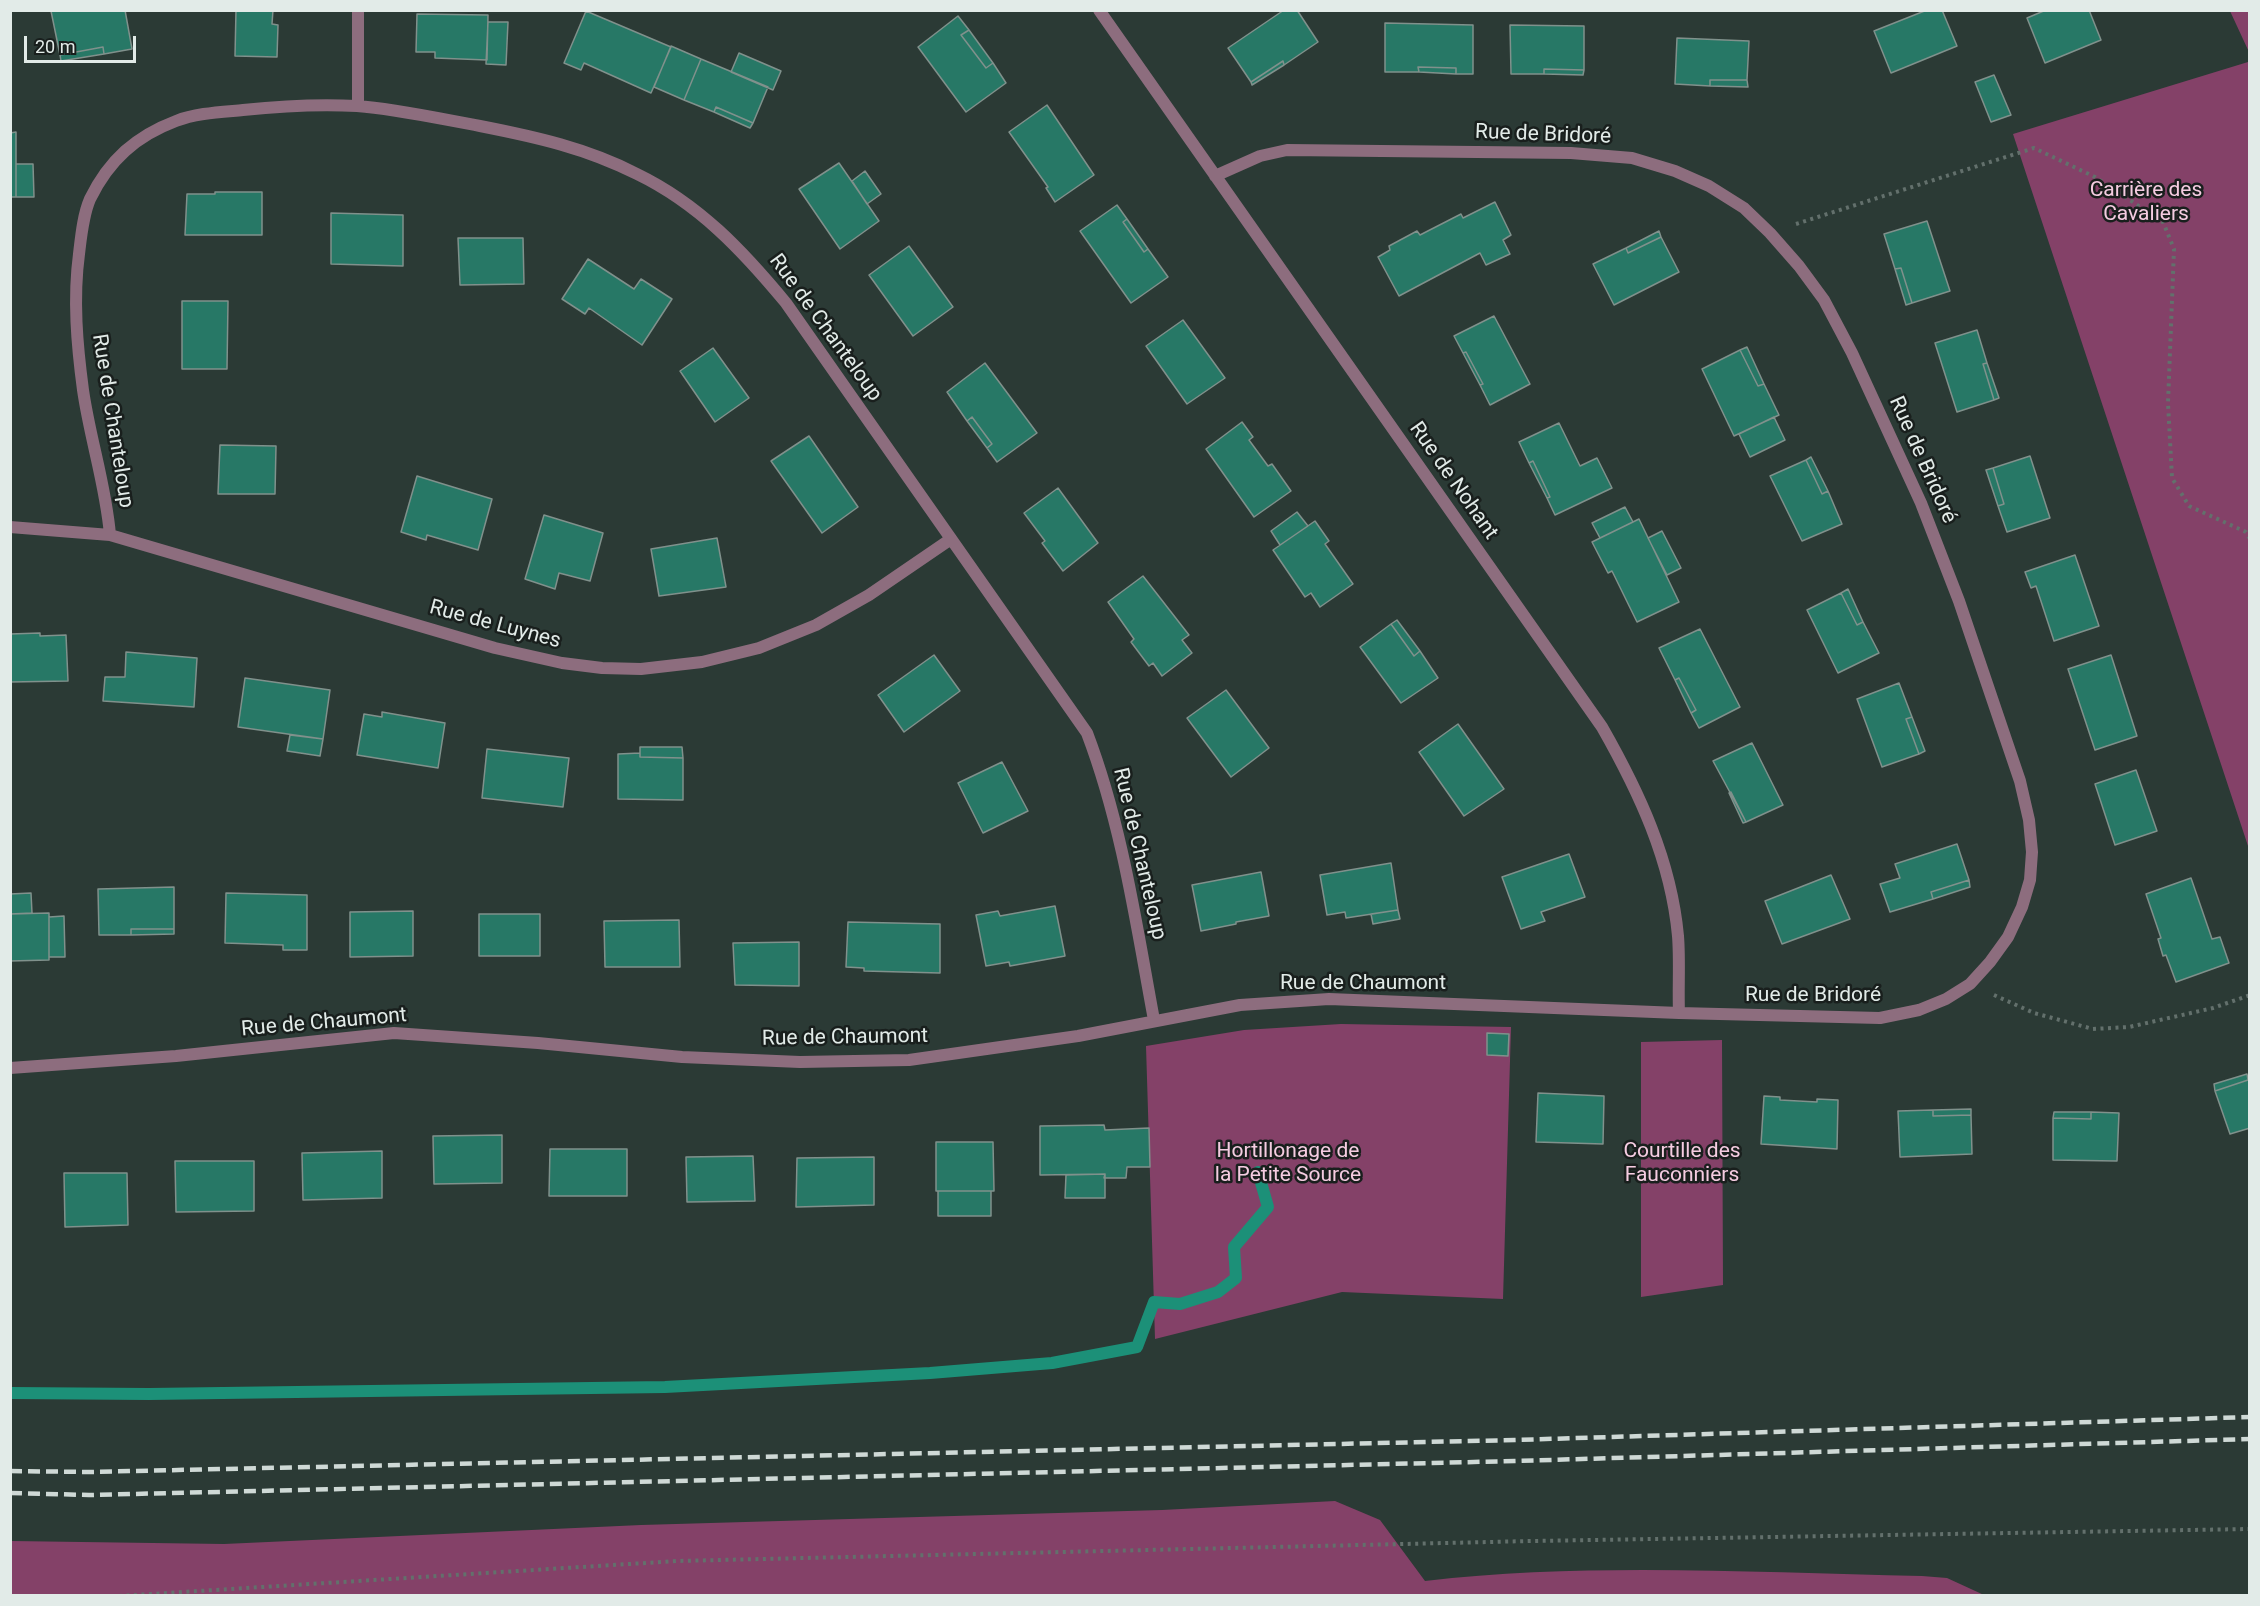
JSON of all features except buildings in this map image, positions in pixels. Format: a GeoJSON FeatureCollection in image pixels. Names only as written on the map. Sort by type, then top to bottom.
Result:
{"type":"FeatureCollection","features":[{"type":"Feature","properties":{"kind":"street"},"geometry":{"type":"LineString","coordinates":[[358,10],[358,106]]}},
{"type":"Feature","properties":{"kind":"street","name":"Rue de Nohant"},"geometry":{"type":"LineString","coordinates":[[1100,10],[1602,727],[1647,814],[1666,876],[1678,936],[1679,1013]]}},
{"type":"Feature","properties":{"kind":"street","name":"Rue de Chanteloup"},"geometry":{"type":"LineString","coordinates":[[110,535],[107,504],[84,392],[77,334],[76,276],[89,201],[98,184],[122,152],[148,134],[179,120],[223,112],[280,106],[358,106],[546,139],[592,154],[638,174],[681,199],[714,224],[751,260],[786,303],[1087,733],[1103,776],[1120,838],[1154,1020]]}},
{"type":"Feature","properties":{"kind":"street","name":"Rue de Bridoré"},"geometry":{"type":"LineString","coordinates":[[1215,176],[1260,156],[1287,150],[1571,153],[1632,158],[1675,171],[1709,186],[1744,208],[1770,232],[1824,300],[1884,418],[1921,503],[1959,601],[2020,781],[2029,820],[2032,852],[2030,880],[2022,907],[2008,937],[1990,962],[1970,984],[1947,999],[1919,1010],[1880,1018],[1679,1013]]}},
{"type":"Feature","properties":{"kind":"street","name":"Rue de Luynes"},"geometry":{"type":"LineString","coordinates":[[10,527],[110,535],[495,648],[562,663],[602,668],[641,669],[702,662],[747,651],[816,625],[869,595],[951,539]]}},
{"type":"Feature","properties":{"kind":"street","name":"Rue de Chaumont"},"geometry":{"type":"LineString","coordinates":[[10,1068],[176,1056],[394,1034],[538,1043],[682,1056],[800,1062],[909,1060],[1078,1036],[1240,1005],[1329,999],[1679,1013]]}},
{"type":"Feature","properties":{"kind":"path"},"geometry":{"type":"LineString","coordinates":[[1770,232],[2034,148],[2095,177],[2163,222],[2174,249],[2168,403],[2172,478],[2189,506],[2246,532],[2250,539]]}},
{"type":"Feature","properties":{"kind":"path"},"geometry":{"type":"LineString","coordinates":[[1970,984],[2034,1013],[2093,1029],[2129,1027],[2213,1008],[2250,995]]}},
{"type":"Feature","properties":{"kind":"path"},"geometry":{"type":"LineString","coordinates":[[119,1596],[677,1561],[1531,1541],[2250,1529]]}},
{"type":"Feature","properties":{"kind":"green space"},"geometry":{"type":"Polygon","coordinates":[[[2230,11],[2249,11],[2249,52],[2230,11]]]}},
{"type":"Feature","properties":{"kind":"green space","name":"Carrière des Cavaliers"},"geometry":{"type":"Polygon","coordinates":[[[2248,62],[2250,65],[2249,849],[2013,134],[2248,62]]]}},
{"type":"Feature","properties":{"kind":"green space","name":"Hortillonage de la Petite Source"},"geometry":{"type":"Polygon","coordinates":[[[1341,1024],[1511,1027],[1503,1299],[1342,1292],[1155,1339],[1146,1046],[1244,1030],[1341,1024]]]}},
{"type":"Feature","properties":{"kind":"green space","name":"Courtille des Fauconniers"},"geometry":{"type":"Polygon","coordinates":[[[1722,1040],[1723,1285],[1641,1297],[1641,1042],[1722,1040]]]}},
{"type":"Feature","properties":{"kind":"green space"},"geometry":{"type":"Polygon","coordinates":[[[1335,1501],[1380,1520],[1425,1581],[1487,1575],[1611,1570],[1735,1571],[1947,1578],[1984,1595],[11,1595],[11,1541],[224,1544],[641,1525],[1162,1510],[1335,1501]]]}},
{"type":"Feature","properties":{"kind":"waterway"},"geometry":{"type":"LineString","coordinates":[[10,1393],[149,1394],[665,1387],[930,1373],[1052,1363],[1137,1347],[1154,1302],[1180,1304],[1218,1292],[1236,1278],[1234,1247],[1268,1207],[1258,1172]]}},
{"type":"Feature","properties":{"kind":"railway"},"geometry":{"type":"LineString","coordinates":[[10,1471],[89,1472],[1515,1440],[2250,1417]]}},
{"type":"Feature","properties":{"kind":"railway"},"geometry":{"type":"LineString","coordinates":[[10,1493],[89,1495],[1515,1461],[2250,1439]]}}]}
